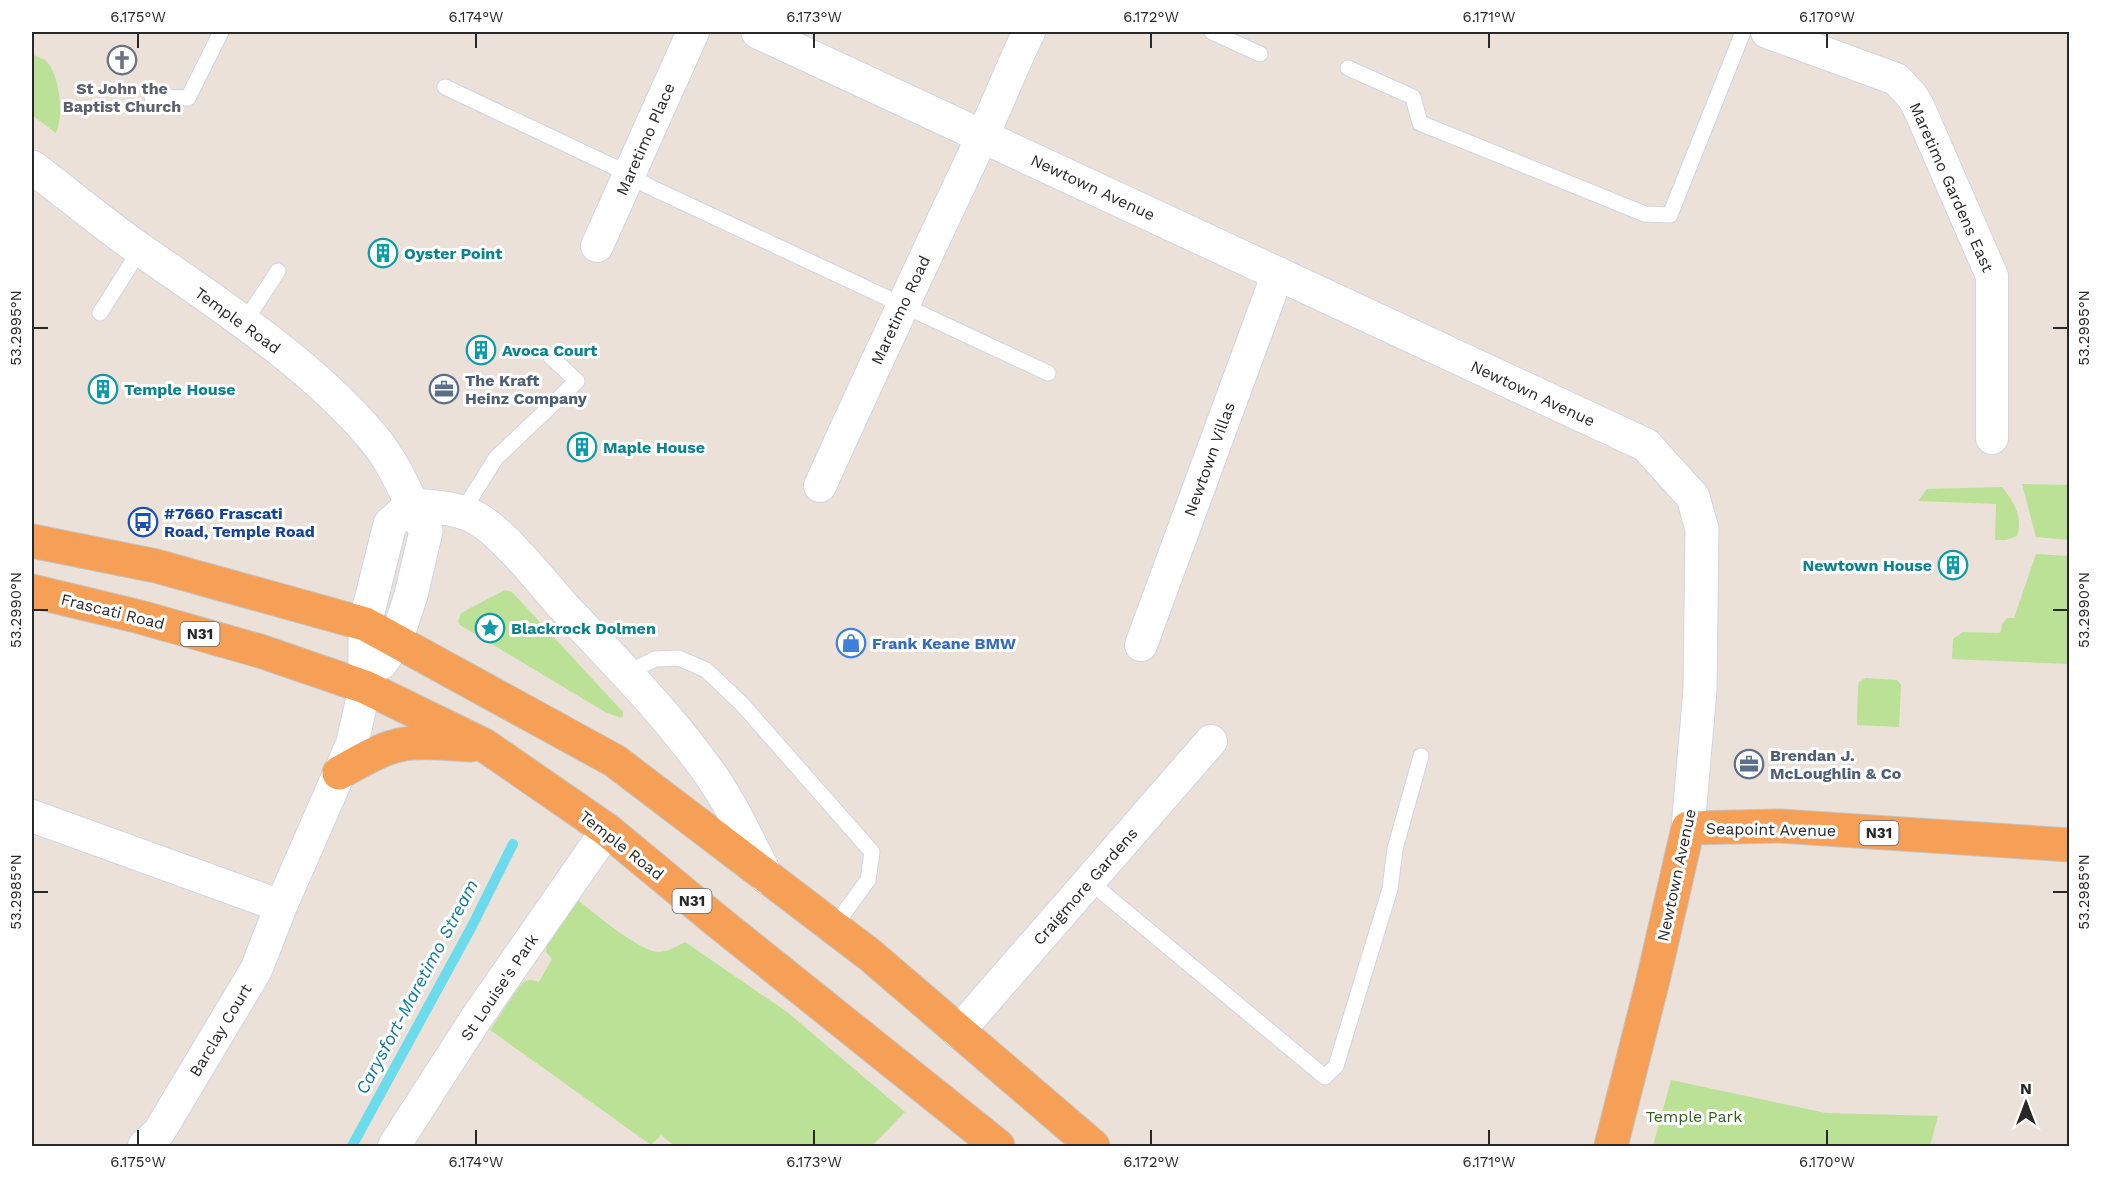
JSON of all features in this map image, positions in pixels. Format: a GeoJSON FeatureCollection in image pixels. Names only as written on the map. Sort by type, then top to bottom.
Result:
{"type":"FeatureCollection","features":[{"type":"Feature","properties":{"kind":"highway"},"geometry":{"type":"LineString","coordinates":[[32,541],[156,566],[365,624],[615,761],[870,955],[1093,1146]]}},
{"type":"Feature","properties":{"kind":"highway","name":"Frascati Road"},"geometry":{"type":"LineString","coordinates":[[32,591],[140,617],[260,651],[365,687]]}},
{"type":"Feature","properties":{"kind":"highway","name":"Temple Road"},"geometry":{"type":"LineString","coordinates":[[365,687],[484,745],[607,830],[998,1146]]}},
{"type":"Feature","properties":{"kind":"highway"},"geometry":{"type":"LineString","coordinates":[[339,773],[365,758],[401,744],[484,745]]}},
{"type":"Feature","properties":{"kind":"highway","name":"Seapoint Avenue"},"geometry":{"type":"LineString","coordinates":[[1688,828],[1780,826],[2070,845]]}},
{"type":"Feature","properties":{"kind":"highway","name":"Newtown Avenue"},"geometry":{"type":"LineString","coordinates":[[1611,1146],[1688,828]]}},
{"type":"Feature","properties":{"kind":"street","name":"Maretimo Place"},"geometry":{"type":"LineString","coordinates":[[597,246],[693,32]]}},
{"type":"Feature","properties":{"kind":"street","name":"Newtown Avenue"},"geometry":{"type":"LineString","coordinates":[[758,32],[1646,446],[1693,497],[1702,529],[1700,667],[1688,828]]}},
{"type":"Feature","properties":{"kind":"street"},"geometry":{"type":"LineString","coordinates":[[983,135],[1029,32]]}},
{"type":"Feature","properties":{"kind":"street","name":"Maretimo Gardens East"},"geometry":{"type":"LineString","coordinates":[[1767,32],[1896,79],[1912,96],[1992,276],[1992,438]]}},
{"type":"Feature","properties":{"kind":"street","name":"Maretimo Road"},"geometry":{"type":"LineString","coordinates":[[820,486],[902,305],[983,135]]}},
{"type":"Feature","properties":{"kind":"street","name":"Temple Road"},"geometry":{"type":"LineString","coordinates":[[32,167],[140,250],[280,350],[350,412],[376,440],[395,467],[411,505],[426,531],[411,595],[396,641],[365,687]]}},
{"type":"Feature","properties":{"kind":"street","name":"Newtown Villas"},"geometry":{"type":"LineString","coordinates":[[1141,645],[1278,273]]}},
{"type":"Feature","properties":{"kind":"street"},"geometry":{"type":"LineString","coordinates":[[365,687],[365,624],[390,524],[411,505],[439,507],[462,512],[481,521],[504,541],[627,673],[702,762],[729,802],[767,878]]}},
{"type":"Feature","properties":{"kind":"street","name":"Barclay Court"},"geometry":{"type":"LineString","coordinates":[[144,1146],[159,1132],[256,970],[281,906],[352,744],[365,687]]}},
{"type":"Feature","properties":{"kind":"street","name":"Craigmore Gardens"},"geometry":{"type":"LineString","coordinates":[[958,1032],[1211,741]]}},
{"type":"Feature","properties":{"kind":"street"},"geometry":{"type":"LineString","coordinates":[[32,816],[281,906]]}},
{"type":"Feature","properties":{"kind":"street","name":"St Louise's Park"},"geometry":{"type":"LineString","coordinates":[[394,1146],[475,1020],[607,830]]}},
{"type":"Feature","properties":{"kind":"lane"},"geometry":{"type":"LineString","coordinates":[[152,97],[188,98],[221,32]]}},
{"type":"Feature","properties":{"kind":"lane"},"geometry":{"type":"LineString","coordinates":[[1212,32],[1260,54]]}},
{"type":"Feature","properties":{"kind":"lane"},"geometry":{"type":"LineString","coordinates":[[1348,68],[1413,97],[1420,123],[1645,214],[1670,215],[1743,32]]}},
{"type":"Feature","properties":{"kind":"lane"},"geometry":{"type":"LineString","coordinates":[[445,87],[629,174],[648,186],[1048,373]]}},
{"type":"Feature","properties":{"kind":"lane"},"geometry":{"type":"LineString","coordinates":[[100,313],[140,250]]}},
{"type":"Feature","properties":{"kind":"lane"},"geometry":{"type":"LineString","coordinates":[[243,324],[278,271]]}},
{"type":"Feature","properties":{"kind":"lane"},"geometry":{"type":"LineString","coordinates":[[462,512],[496,458],[577,381],[551,357]]}},
{"type":"Feature","properties":{"kind":"lane"},"geometry":{"type":"LineString","coordinates":[[627,673],[655,659],[680,658],[706,670],[741,703],[872,852],[868,880],[833,928]]}},
{"type":"Feature","properties":{"kind":"lane"},"geometry":{"type":"LineString","coordinates":[[1089,881],[1325,1077],[1336,1066],[1390,889],[1395,849],[1421,756]]}},
{"type":"Feature","properties":{"kind":"green space"},"geometry":{"type":"Polygon","coordinates":[[[32,54],[45,60],[54,74],[60,106],[56,133],[32,115],[32,54]]]}},
{"type":"Feature","properties":{"kind":"green space"},"geometry":{"type":"Polygon","coordinates":[[[2022,484],[2069,485],[2069,540],[2036,537],[2022,484]]]}},
{"type":"Feature","properties":{"kind":"green space"},"geometry":{"type":"Polygon","coordinates":[[[2002,487],[2014,504],[2019,522],[2017,536],[2006,540],[1995,540],[1996,504],[1918,501],[1927,489],[2002,487]]]}},
{"type":"Feature","properties":{"kind":"green space"},"geometry":{"type":"Polygon","coordinates":[[[2036,554],[2069,556],[2069,664],[1952,659],[1953,639],[1963,632],[1999,633],[2007,618],[2014,618],[2036,554]]]}},
{"type":"Feature","properties":{"kind":"green space"},"geometry":{"type":"Polygon","coordinates":[[[505,590],[512,592],[623,712],[621,718],[605,712],[460,625],[458,621],[461,613],[505,590]]]}},
{"type":"Feature","properties":{"kind":"green space"},"geometry":{"type":"Polygon","coordinates":[[[1866,678],[1897,680],[1901,685],[1899,727],[1857,725],[1858,686],[1859,682],[1866,678]]]}},
{"type":"Feature","properties":{"kind":"green space"},"geometry":{"type":"Polygon","coordinates":[[[578,900],[617,930],[650,950],[665,951],[685,942],[787,1012],[905,1112],[872,1146],[675,1146],[661,1135],[651,1145],[490,1030],[521,984],[530,980],[539,982],[552,959],[546,952],[547,945],[578,900]]]}},
{"type":"Feature","properties":{"kind":"green space","name":"Temple Park"},"geometry":{"type":"Polygon","coordinates":[[[1671,1080],[1826,1113],[1938,1116],[1930,1146],[1653,1146],[1671,1080]]]}},
{"type":"Feature","properties":{"kind":"waterway","name":"Carysfort-Maretimo Stream"},"geometry":{"type":"LineString","coordinates":[[352,1146],[471,928],[513,844]]}},
{"type":"Feature","properties":{"kind":"place","name":"St John the Baptist Church"},"geometry":{"type":"Point","coordinates":[122,60]}},
{"type":"Feature","properties":{"kind":"place","name":"Oyster Point"},"geometry":{"type":"Point","coordinates":[383,253]}},
{"type":"Feature","properties":{"kind":"place","name":"Avoca Court"},"geometry":{"type":"Point","coordinates":[481,350]}},
{"type":"Feature","properties":{"kind":"place","name":"Temple House"},"geometry":{"type":"Point","coordinates":[103,389]}},
{"type":"Feature","properties":{"kind":"place","name":"The Kraft Heinz Company"},"geometry":{"type":"Point","coordinates":[444,389]}},
{"type":"Feature","properties":{"kind":"place","name":"Maple House"},"geometry":{"type":"Point","coordinates":[582,447]}},
{"type":"Feature","properties":{"kind":"place","name":"#7660 Frascati Road, Temple Road"},"geometry":{"type":"Point","coordinates":[143,522]}},
{"type":"Feature","properties":{"kind":"place","name":"Newtown House"},"geometry":{"type":"Point","coordinates":[1953,565]}},
{"type":"Feature","properties":{"kind":"place","name":"Blackrock Dolmen"},"geometry":{"type":"Point","coordinates":[490,628]}},
{"type":"Feature","properties":{"kind":"place","name":"Frank Keane BMW"},"geometry":{"type":"Point","coordinates":[851,643]}},
{"type":"Feature","properties":{"kind":"place","name":"Brendan J. McLoughlin & Co"},"geometry":{"type":"Point","coordinates":[1749,764]}}]}
